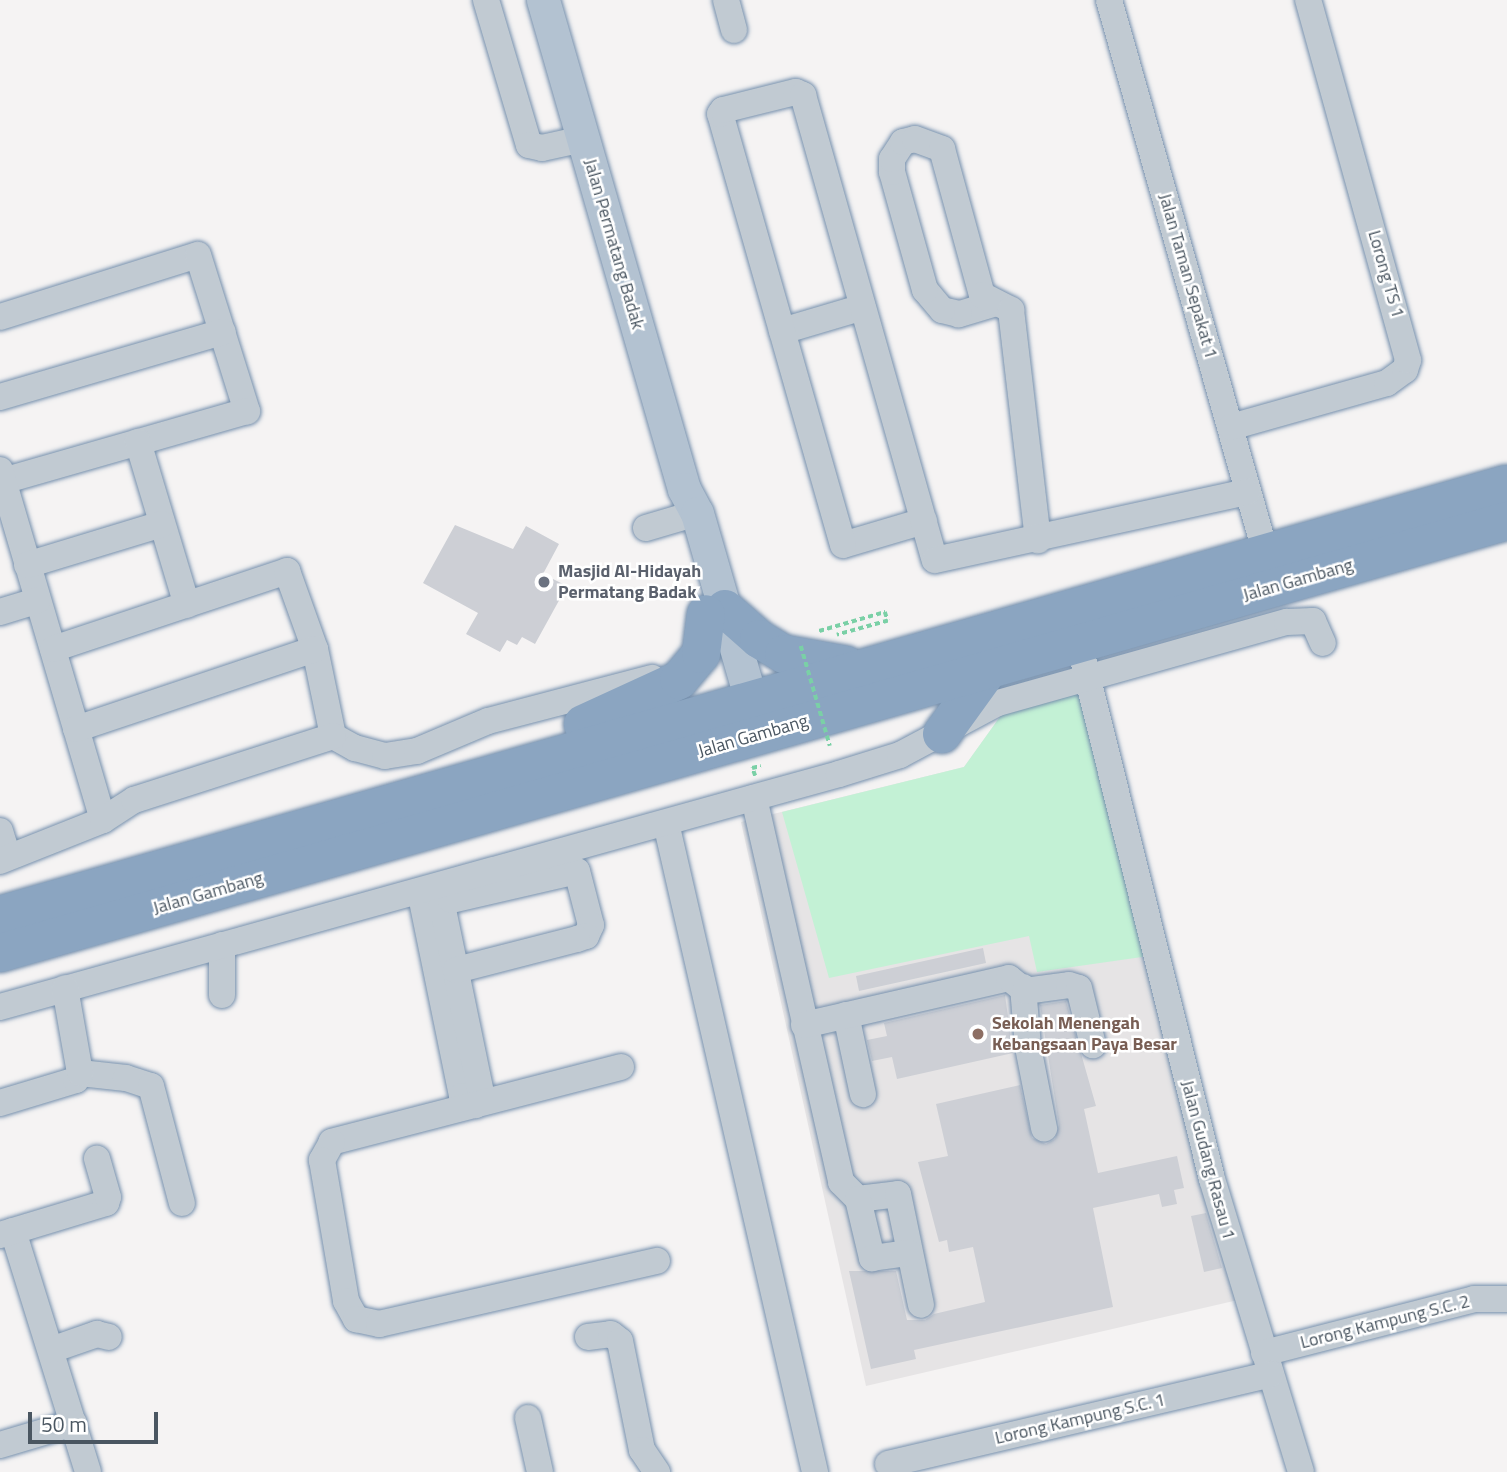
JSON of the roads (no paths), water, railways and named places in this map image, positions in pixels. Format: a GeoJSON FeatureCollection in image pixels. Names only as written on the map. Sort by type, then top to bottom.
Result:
{"type":"FeatureCollection","features":[{"type":"Feature","properties":{"kind":"highway","name":"Jalan Gambang"},"geometry":{"type":"LineString","coordinates":[[0,915],[740,700],[1507,484]]}},
{"type":"Feature","properties":{"kind":"highway","name":"Jalan Gambang"},"geometry":{"type":"LineString","coordinates":[[0,953],[755,746],[1079,641],[1507,521]]}},
{"type":"Feature","properties":{"kind":"highway"},"geometry":{"type":"LineString","coordinates":[[420,792],[664,690],[694,667],[716,611],[784,654],[860,667]]}},
{"type":"Feature","properties":{"kind":"highway"},"geometry":{"type":"LineString","coordinates":[[942,734],[989,669]]}},
{"type":"Feature","properties":{"kind":"main road","name":"Jalan Permatang Badak"},"geometry":{"type":"LineString","coordinates":[[543,0],[755,746]]}},
{"type":"Feature","properties":{"kind":"street"},"geometry":{"type":"LineString","coordinates":[[486,0],[529,145],[542,148],[583,139]]}},
{"type":"Feature","properties":{"kind":"street"},"geometry":{"type":"LineString","coordinates":[[726,0],[734,30]]}},
{"type":"Feature","properties":{"kind":"street","name":"Jalan Taman Sepakat 1"},"geometry":{"type":"LineString","coordinates":[[1109,0],[1265,551]]}},
{"type":"Feature","properties":{"kind":"street","name":"Lorong TS 1"},"geometry":{"type":"LineString","coordinates":[[1231,427],[1387,383],[1405,370],[1408,360],[1308,0]]}},
{"type":"Feature","properties":{"kind":"street"},"geometry":{"type":"LineString","coordinates":[[924,522],[843,545],[720,114],[796,92],[803,95],[924,522],[933,556],[940,562],[1248,492]]}},
{"type":"Feature","properties":{"kind":"street"},"geometry":{"type":"LineString","coordinates":[[996,303],[959,314],[942,310],[925,290],[892,172],[892,159],[903,142],[915,139],[942,149],[982,295],[1011,310],[1038,540]]}},
{"type":"Feature","properties":{"kind":"street"},"geometry":{"type":"LineString","coordinates":[[0,317],[200,256],[247,411],[138,442],[2,475],[103,820]]}},
{"type":"Feature","properties":{"kind":"street"},"geometry":{"type":"LineString","coordinates":[[782,331],[863,307]]}},
{"type":"Feature","properties":{"kind":"street"},"geometry":{"type":"LineString","coordinates":[[0,397],[223,332]]}},
{"type":"Feature","properties":{"kind":"street"},"geometry":{"type":"LineString","coordinates":[[138,442],[187,605]]}},
{"type":"Feature","properties":{"kind":"street"},"geometry":{"type":"LineString","coordinates":[[646,528],[688,506]]}},
{"type":"Feature","properties":{"kind":"street"},"geometry":{"type":"LineString","coordinates":[[27,565],[162,524]]}},
{"type":"Feature","properties":{"kind":"street"},"geometry":{"type":"LineString","coordinates":[[53,649],[289,572],[315,649],[333,736]]}},
{"type":"Feature","properties":{"kind":"street"},"geometry":{"type":"LineString","coordinates":[[0,612],[37,601]]}},
{"type":"Feature","properties":{"kind":"street"},"geometry":{"type":"LineString","coordinates":[[0,1007],[222,945],[433,893],[900,755],[998,703],[1287,622],[1313,621],[1323,643]]}},
{"type":"Feature","properties":{"kind":"street","name":"Jalan Gudang Rasau 1"},"geometry":{"type":"LineString","coordinates":[[1079,641],[1212,1180],[1301,1472]]}},
{"type":"Feature","properties":{"kind":"street"},"geometry":{"type":"LineString","coordinates":[[76,729],[315,649]]}},
{"type":"Feature","properties":{"kind":"street"},"geometry":{"type":"LineString","coordinates":[[0,831],[4,859],[103,820],[134,800],[333,736],[370,753],[400,755],[488,721],[694,667]]}},
{"type":"Feature","properties":{"kind":"street"},"geometry":{"type":"LineString","coordinates":[[754,798],[841,1182],[859,1199],[872,1258],[909,1253]]}},
{"type":"Feature","properties":{"kind":"street"},"geometry":{"type":"LineString","coordinates":[[666,823],[815,1472]]}},
{"type":"Feature","properties":{"kind":"street"},"geometry":{"type":"LineString","coordinates":[[433,893],[577,871],[582,879],[590,925],[586,936],[456,970]]}},
{"type":"Feature","properties":{"kind":"street"},"geometry":{"type":"LineString","coordinates":[[433,893],[456,970],[481,1093],[475,1105]]}},
{"type":"Feature","properties":{"kind":"street"},"geometry":{"type":"LineString","coordinates":[[433,893],[462,1096],[475,1105]]}},
{"type":"Feature","properties":{"kind":"street"},"geometry":{"type":"LineString","coordinates":[[222,945],[222,995]]}},
{"type":"Feature","properties":{"kind":"street"},"geometry":{"type":"LineString","coordinates":[[804,1025],[1009,978],[1031,991],[1069,985],[1079,988],[1093,1045]]}},
{"type":"Feature","properties":{"kind":"street"},"geometry":{"type":"LineString","coordinates":[[1023,987],[1044,1128]]}},
{"type":"Feature","properties":{"kind":"street"},"geometry":{"type":"LineString","coordinates":[[0,1103],[76,1080],[80,1073],[65,988]]}},
{"type":"Feature","properties":{"kind":"street"},"geometry":{"type":"LineString","coordinates":[[846,1015],[863,1094]]}},
{"type":"Feature","properties":{"kind":"street"},"geometry":{"type":"LineString","coordinates":[[621,1067],[332,1142],[323,1152],[346,1301],[356,1319],[379,1324],[657,1262]]}},
{"type":"Feature","properties":{"kind":"street"},"geometry":{"type":"LineString","coordinates":[[80,1073],[126,1078],[151,1086],[181,1203]]}},
{"type":"Feature","properties":{"kind":"street"},"geometry":{"type":"LineString","coordinates":[[88,1472],[51,1350],[7,1233],[106,1203],[108,1197],[97,1159]]}},
{"type":"Feature","properties":{"kind":"street"},"geometry":{"type":"LineString","coordinates":[[859,1199],[898,1194],[921,1305]]}},
{"type":"Feature","properties":{"kind":"street","name":"Lorong Kampung S.C. 2"},"geometry":{"type":"LineString","coordinates":[[1268,1363],[1474,1299],[1507,1299]]}},
{"type":"Feature","properties":{"kind":"street"},"geometry":{"type":"LineString","coordinates":[[51,1350],[97,1334],[109,1337]]}},
{"type":"Feature","properties":{"kind":"street"},"geometry":{"type":"LineString","coordinates":[[588,1336],[611,1334],[620,1341],[642,1450],[657,1472]]}},
{"type":"Feature","properties":{"kind":"street","name":"Lorong Kampung S.C. 1"},"geometry":{"type":"LineString","coordinates":[[888,1464],[1268,1363]]}},
{"type":"Feature","properties":{"kind":"street"},"geometry":{"type":"LineString","coordinates":[[528,1418],[540,1472]]}},
{"type":"Feature","properties":{"kind":"street"},"geometry":{"type":"LineString","coordinates":[[0,1445],[74,1423]]}},
{"type":"Feature","properties":{"kind":"place","name":"Masjid Al-Hidayah Permatang Badak"},"geometry":{"type":"Point","coordinates":[544,582]}},
{"type":"Feature","properties":{"kind":"place","name":"Sekolah Menengah Kebangsaan Paya Besar"},"geometry":{"type":"Point","coordinates":[978,1034]}}]}
